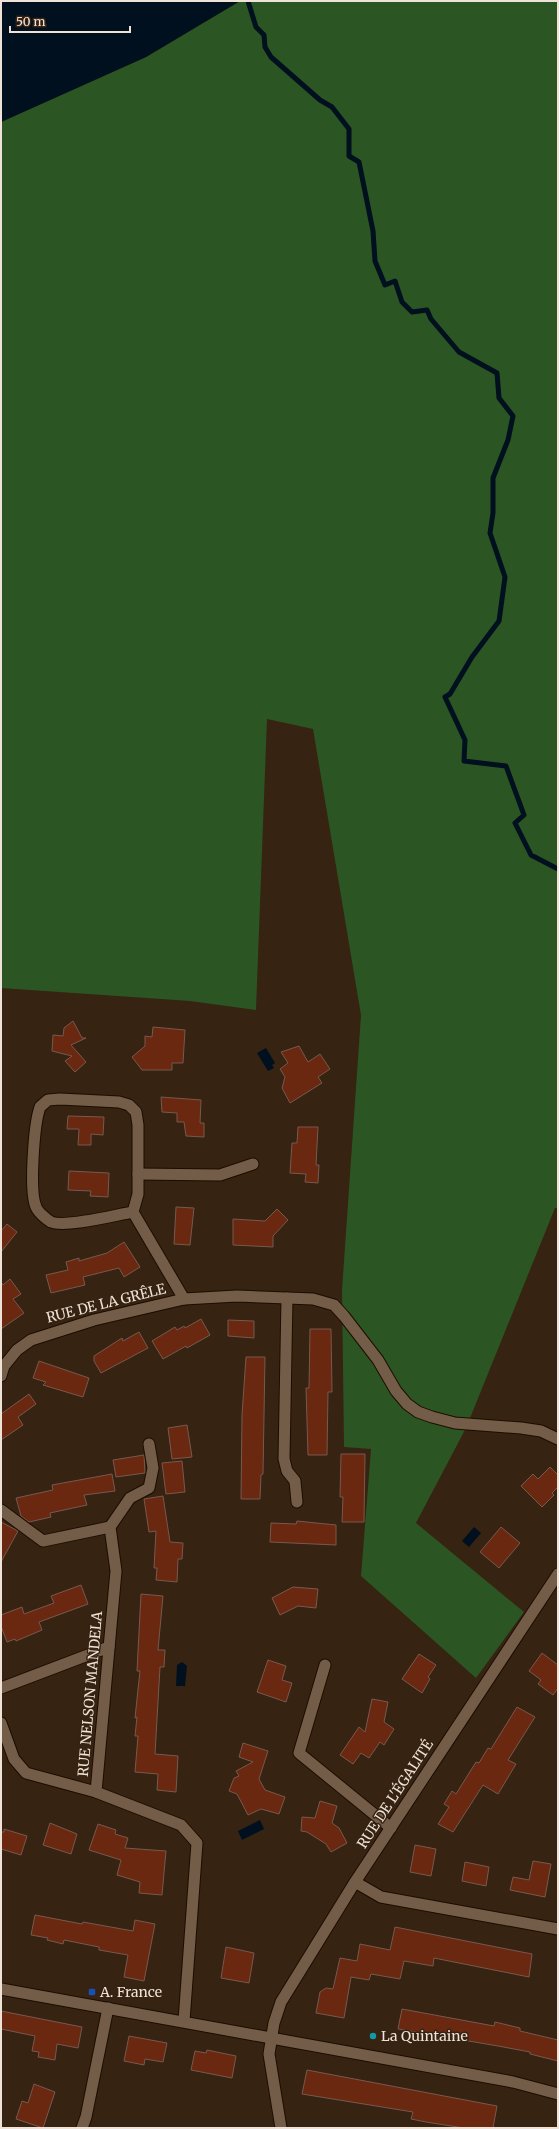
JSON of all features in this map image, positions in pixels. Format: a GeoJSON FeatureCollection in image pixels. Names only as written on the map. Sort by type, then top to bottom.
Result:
{"type":"FeatureCollection","features":[{"type":"Feature","properties":{"kind":"street"},"geometry":{"type":"LineString","coordinates":[[133,1212],[64,1224],[51,1222],[36,1208],[33,1195],[35,1134],[40,1107],[48,1100],[60,1099],[120,1102],[129,1105],[136,1112],[138,1125],[138,1194],[133,1212],[184,1298]]}},
{"type":"Feature","properties":{"kind":"street"},"geometry":{"type":"LineString","coordinates":[[138,1174],[220,1175],[253,1164]]}},
{"type":"Feature","properties":{"kind":"street","name":"RUE DE LA GRÊLE"},"geometry":{"type":"LineString","coordinates":[[1,1376],[4,1366],[17,1350],[30,1340],[94,1320],[184,1298],[237,1296],[313,1299],[334,1305],[378,1360],[396,1391],[418,1412],[442,1421],[541,1431],[558,1439]]}},
{"type":"Feature","properties":{"kind":"street"},"geometry":{"type":"LineString","coordinates":[[287,1298],[284,1459],[287,1472],[295,1480],[297,1502]]}},
{"type":"Feature","properties":{"kind":"street"},"geometry":{"type":"LineString","coordinates":[[1,1510],[42,1540],[110,1527],[130,1498],[149,1488],[154,1468],[148,1444]]}},
{"type":"Feature","properties":{"kind":"street","name":"RUE NELSON MANDELA"},"geometry":{"type":"LineString","coordinates":[[110,1527],[116,1571],[96,1792],[181,1825],[197,1843],[184,2021]]}},
{"type":"Feature","properties":{"kind":"street","name":"RUE DE L'ÉGALITÉ"},"geometry":{"type":"LineString","coordinates":[[281,2128],[269,2054],[281,2002],[355,1882],[558,1574]]}},
{"type":"Feature","properties":{"kind":"street"},"geometry":{"type":"LineString","coordinates":[[1,1688],[109,1647]]}},
{"type":"Feature","properties":{"kind":"street"},"geometry":{"type":"LineString","coordinates":[[325,1665],[299,1753],[391,1828]]}},
{"type":"Feature","properties":{"kind":"street"},"geometry":{"type":"LineString","coordinates":[[1,1723],[14,1759],[26,1773],[96,1792]]}},
{"type":"Feature","properties":{"kind":"street"},"geometry":{"type":"LineString","coordinates":[[355,1882],[381,1897],[558,1929]]}},
{"type":"Feature","properties":{"kind":"street"},"geometry":{"type":"LineString","coordinates":[[1,1989],[184,2021],[513,2082],[558,2094]]}},
{"type":"Feature","properties":{"kind":"street"},"geometry":{"type":"LineString","coordinates":[[82,2128],[86,2117],[108,2008]]}},
{"type":"Feature","properties":{"kind":"green space"},"geometry":{"type":"Polygon","coordinates":[[[240,1],[558,1],[558,1208],[555,1208],[466,1428],[416,1523],[524,1612],[476,1678],[361,1576],[371,1449],[344,1447],[342,1290],[361,1015],[313,729],[267,719],[256,1010],[190,1001],[1,988],[1,122],[146,57],[240,1]]]}},
{"type":"Feature","properties":{"kind":"water"},"geometry":{"type":"Polygon","coordinates":[[[1,1],[240,1],[146,57],[1,122],[1,1]]]}},
{"type":"Feature","properties":{"kind":"water"},"geometry":{"type":"Polygon","coordinates":[[[266,1048],[275,1063],[272,1065],[274,1068],[268,1071],[257,1053],[266,1048]]]}},
{"type":"Feature","properties":{"kind":"water"},"geometry":{"type":"Polygon","coordinates":[[[474,1527],[481,1533],[469,1547],[462,1541],[474,1527]]]}},
{"type":"Feature","properties":{"kind":"water"},"geometry":{"type":"Polygon","coordinates":[[[182,1662],[187,1666],[185,1686],[176,1686],[177,1665],[182,1662]]]}},
{"type":"Feature","properties":{"kind":"water"},"geometry":{"type":"Polygon","coordinates":[[[260,1820],[264,1829],[242,1840],[238,1831],[260,1820]]]}},
{"type":"Feature","properties":{"kind":"building"},"geometry":{"type":"Polygon","coordinates":[[[73,1021],[82,1038],[86,1038],[71,1045],[86,1062],[75,1072],[65,1061],[72,1056],[52,1051],[53,1035],[63,1036],[64,1028],[73,1021]]]}},
{"type":"Feature","properties":{"kind":"building"},"geometry":{"type":"Polygon","coordinates":[[[153,1027],[185,1030],[183,1063],[172,1063],[172,1070],[142,1070],[132,1057],[145,1046],[145,1036],[152,1037],[153,1027]]]}},
{"type":"Feature","properties":{"kind":"building"},"geometry":{"type":"Polygon","coordinates":[[[299,1046],[308,1062],[320,1054],[330,1069],[318,1077],[322,1083],[290,1103],[282,1088],[285,1077],[280,1069],[288,1063],[281,1052],[299,1046]]]}},
{"type":"Feature","properties":{"kind":"building"},"geometry":{"type":"Polygon","coordinates":[[[161,1097],[201,1100],[200,1123],[204,1123],[204,1137],[186,1136],[184,1122],[177,1122],[177,1113],[162,1112],[161,1097]]]}},
{"type":"Feature","properties":{"kind":"building"},"geometry":{"type":"Polygon","coordinates":[[[68,1116],[104,1117],[103,1135],[91,1134],[91,1145],[78,1145],[79,1129],[67,1129],[68,1116]]]}},
{"type":"Feature","properties":{"kind":"building"},"geometry":{"type":"Polygon","coordinates":[[[298,1127],[318,1127],[316,1165],[319,1165],[318,1183],[305,1182],[306,1174],[290,1173],[292,1143],[297,1143],[298,1127]]]}},
{"type":"Feature","properties":{"kind":"building"},"geometry":{"type":"Polygon","coordinates":[[[69,1171],[109,1173],[108,1197],[90,1196],[91,1191],[68,1190],[69,1171]]]}},
{"type":"Feature","properties":{"kind":"building"},"geometry":{"type":"Polygon","coordinates":[[[176,1207],[194,1208],[190,1245],[174,1244],[176,1207]]]}},
{"type":"Feature","properties":{"kind":"building"},"geometry":{"type":"Polygon","coordinates":[[[277,1209],[288,1220],[273,1236],[273,1247],[233,1245],[233,1219],[265,1221],[277,1209]]]}},
{"type":"Feature","properties":{"kind":"building"},"geometry":{"type":"Polygon","coordinates":[[[7,1224],[17,1232],[1,1252],[1,1231],[7,1224]]]}},
{"type":"Feature","properties":{"kind":"building"},"geometry":{"type":"Polygon","coordinates":[[[124,1242],[140,1267],[124,1277],[119,1268],[83,1277],[85,1285],[51,1293],[46,1275],[68,1270],[66,1262],[79,1258],[79,1261],[107,1253],[124,1242]]]}},
{"type":"Feature","properties":{"kind":"building"},"geometry":{"type":"Polygon","coordinates":[[[10,1279],[21,1294],[13,1299],[24,1313],[1,1329],[1,1282],[3,1285],[10,1279]]]}},
{"type":"Feature","properties":{"kind":"building"},"geometry":{"type":"Polygon","coordinates":[[[201,1319],[210,1335],[163,1359],[152,1341],[175,1327],[177,1330],[184,1326],[185,1328],[201,1319]]]}},
{"type":"Feature","properties":{"kind":"building"},"geometry":{"type":"Polygon","coordinates":[[[228,1320],[254,1321],[254,1338],[228,1336],[228,1320]]]}},
{"type":"Feature","properties":{"kind":"building"},"geometry":{"type":"Polygon","coordinates":[[[310,1329],[331,1329],[332,1392],[328,1392],[327,1455],[308,1455],[306,1388],[309,1388],[310,1329]]]}},
{"type":"Feature","properties":{"kind":"building"},"geometry":{"type":"Polygon","coordinates":[[[139,1332],[148,1348],[101,1373],[94,1361],[94,1356],[122,1338],[123,1341],[139,1332]]]}},
{"type":"Feature","properties":{"kind":"building"},"geometry":{"type":"Polygon","coordinates":[[[246,1357],[265,1357],[263,1474],[261,1475],[260,1499],[241,1499],[242,1415],[246,1357]]]}},
{"type":"Feature","properties":{"kind":"building"},"geometry":{"type":"Polygon","coordinates":[[[39,1361],[89,1378],[83,1397],[43,1385],[46,1382],[33,1378],[39,1361]]]}},
{"type":"Feature","properties":{"kind":"building"},"geometry":{"type":"Polygon","coordinates":[[[29,1394],[36,1404],[18,1417],[23,1425],[1,1440],[1,1414],[29,1394]]]}},
{"type":"Feature","properties":{"kind":"building"},"geometry":{"type":"Polygon","coordinates":[[[187,1425],[192,1457],[172,1459],[168,1428],[187,1425]]]}},
{"type":"Feature","properties":{"kind":"building"},"geometry":{"type":"Polygon","coordinates":[[[341,1454],[365,1454],[364,1522],[342,1522],[343,1497],[340,1497],[341,1454]]]}},
{"type":"Feature","properties":{"kind":"building"},"geometry":{"type":"Polygon","coordinates":[[[144,1455],[145,1473],[116,1477],[113,1460],[144,1455]]]}},
{"type":"Feature","properties":{"kind":"building"},"geometry":{"type":"Polygon","coordinates":[[[182,1461],[185,1492],[166,1494],[162,1463],[182,1461]]]}},
{"type":"Feature","properties":{"kind":"building"},"geometry":{"type":"Polygon","coordinates":[[[550,1467],[558,1475],[558,1487],[552,1493],[554,1495],[542,1507],[521,1486],[533,1474],[538,1479],[550,1467]]]}},
{"type":"Feature","properties":{"kind":"building"},"geometry":{"type":"Polygon","coordinates":[[[112,1474],[115,1491],[84,1495],[87,1505],[50,1513],[51,1517],[29,1522],[21,1516],[16,1498],[53,1490],[52,1485],[112,1474]]]}},
{"type":"Feature","properties":{"kind":"building"},"geometry":{"type":"Polygon","coordinates":[[[163,1496],[170,1542],[183,1543],[182,1559],[178,1559],[177,1582],[156,1580],[157,1568],[154,1568],[156,1531],[149,1532],[144,1499],[163,1496]]]}},
{"type":"Feature","properties":{"kind":"building"},"geometry":{"type":"Polygon","coordinates":[[[297,1521],[336,1525],[336,1545],[270,1542],[271,1523],[296,1524],[297,1521]]]}},
{"type":"Feature","properties":{"kind":"building"},"geometry":{"type":"Polygon","coordinates":[[[1,1522],[18,1531],[1,1562],[1,1522]]]}},
{"type":"Feature","properties":{"kind":"building"},"geometry":{"type":"Polygon","coordinates":[[[501,1527],[520,1543],[499,1568],[480,1552],[501,1527]]]}},
{"type":"Feature","properties":{"kind":"building"},"geometry":{"type":"Polygon","coordinates":[[[81,1585],[88,1604],[39,1622],[42,1630],[16,1641],[15,1639],[7,1642],[1,1626],[1,1615],[22,1607],[24,1614],[54,1603],[51,1596],[81,1585]]]}},
{"type":"Feature","properties":{"kind":"building"},"geometry":{"type":"Polygon","coordinates":[[[293,1587],[318,1589],[316,1608],[298,1606],[280,1615],[272,1598],[293,1587]]]}},
{"type":"Feature","properties":{"kind":"building"},"geometry":{"type":"Polygon","coordinates":[[[141,1594],[163,1596],[158,1650],[165,1650],[164,1667],[160,1667],[155,1754],[178,1756],[176,1792],[157,1790],[158,1774],[135,1772],[138,1736],[135,1736],[137,1717],[135,1718],[140,1671],[137,1671],[141,1594]]]}},
{"type":"Feature","properties":{"kind":"building"},"geometry":{"type":"Polygon","coordinates":[[[542,1653],[558,1665],[558,1688],[553,1695],[538,1684],[541,1680],[529,1671],[542,1653]]]}},
{"type":"Feature","properties":{"kind":"building"},"geometry":{"type":"Polygon","coordinates":[[[419,1654],[436,1665],[428,1677],[430,1679],[422,1693],[402,1679],[419,1654]]]}},
{"type":"Feature","properties":{"kind":"building"},"geometry":{"type":"Polygon","coordinates":[[[268,1660],[286,1666],[282,1680],[292,1683],[286,1702],[257,1692],[268,1660]]]}},
{"type":"Feature","properties":{"kind":"building"},"geometry":{"type":"Polygon","coordinates":[[[372,1699],[388,1702],[384,1722],[394,1729],[384,1745],[380,1742],[369,1758],[361,1753],[353,1764],[340,1755],[359,1727],[365,1732],[372,1699]]]}},
{"type":"Feature","properties":{"kind":"building"},"geometry":{"type":"Polygon","coordinates":[[[517,1707],[535,1717],[508,1760],[516,1764],[498,1794],[483,1785],[453,1832],[438,1824],[449,1807],[444,1804],[452,1791],[456,1794],[476,1762],[479,1763],[488,1748],[491,1749],[517,1707]]]}},
{"type":"Feature","properties":{"kind":"building"},"geometry":{"type":"Polygon","coordinates":[[[243,1743],[268,1751],[259,1779],[265,1790],[285,1797],[279,1814],[261,1809],[248,1815],[237,1794],[229,1791],[234,1778],[239,1776],[236,1771],[253,1762],[239,1757],[243,1743]]]}},
{"type":"Feature","properties":{"kind":"building"},"geometry":{"type":"Polygon","coordinates":[[[320,1801],[337,1806],[332,1823],[339,1828],[347,1843],[331,1852],[326,1844],[307,1832],[301,1831],[302,1817],[315,1818],[320,1801]]]}},
{"type":"Feature","properties":{"kind":"building"},"geometry":{"type":"Polygon","coordinates":[[[50,1823],[77,1834],[71,1854],[43,1845],[50,1823]]]}},
{"type":"Feature","properties":{"kind":"building"},"geometry":{"type":"Polygon","coordinates":[[[98,1824],[116,1830],[115,1834],[128,1838],[125,1848],[166,1851],[162,1895],[139,1893],[140,1882],[117,1875],[121,1860],[89,1850],[98,1824]]]}},
{"type":"Feature","properties":{"kind":"building"},"geometry":{"type":"Polygon","coordinates":[[[4,1829],[27,1836],[21,1855],[1,1849],[1,1832],[4,1832],[4,1829]]]}},
{"type":"Feature","properties":{"kind":"building"},"geometry":{"type":"Polygon","coordinates":[[[415,1845],[436,1849],[431,1876],[410,1872],[415,1845]]]}},
{"type":"Feature","properties":{"kind":"building"},"geometry":{"type":"Polygon","coordinates":[[[533,1861],[551,1864],[545,1897],[510,1890],[513,1877],[529,1880],[533,1861]]]}},
{"type":"Feature","properties":{"kind":"building"},"geometry":{"type":"Polygon","coordinates":[[[465,1862],[489,1867],[486,1886],[462,1881],[465,1862]]]}},
{"type":"Feature","properties":{"kind":"building"},"geometry":{"type":"Polygon","coordinates":[[[35,1915],[82,1924],[83,1922],[133,1931],[135,1920],[155,1924],[144,1981],[124,1977],[128,1955],[99,1950],[99,1947],[64,1940],[63,1944],[47,1940],[48,1938],[31,1935],[35,1915]]]}},
{"type":"Feature","properties":{"kind":"building"},"geometry":{"type":"Polygon","coordinates":[[[395,1927],[532,1954],[529,1977],[434,1958],[433,1966],[404,1961],[400,1979],[371,1974],[369,1980],[351,1977],[344,2018],[316,2013],[320,1992],[326,1988],[333,1989],[340,1958],[357,1961],[360,1944],[390,1950],[395,1927]]]}},
{"type":"Feature","properties":{"kind":"building"},"geometry":{"type":"Polygon","coordinates":[[[226,1947],[254,1953],[249,1983],[221,1978],[226,1947]]]}},
{"type":"Feature","properties":{"kind":"building"},"geometry":{"type":"Polygon","coordinates":[[[402,2009],[494,2026],[495,2022],[520,2028],[520,2031],[558,2040],[558,2061],[530,2054],[530,2052],[398,2029],[402,2009]]]}},
{"type":"Feature","properties":{"kind":"building"},"geometry":{"type":"Polygon","coordinates":[[[1,2011],[82,2027],[78,2048],[57,2044],[55,2060],[38,2057],[39,2052],[32,2051],[35,2036],[1,2029],[1,2011]]]}},
{"type":"Feature","properties":{"kind":"building"},"geometry":{"type":"Polygon","coordinates":[[[129,2036],[167,2043],[163,2062],[145,2059],[144,2065],[124,2061],[129,2036]]]}},
{"type":"Feature","properties":{"kind":"building"},"geometry":{"type":"Polygon","coordinates":[[[207,2050],[236,2056],[232,2078],[191,2070],[195,2051],[206,2053],[207,2050]]]}},
{"type":"Feature","properties":{"kind":"building"},"geometry":{"type":"Polygon","coordinates":[[[307,2070],[497,2106],[493,2128],[464,2128],[426,2122],[411,2119],[413,2112],[302,2094],[307,2070]]]}},
{"type":"Feature","properties":{"kind":"building"},"geometry":{"type":"Polygon","coordinates":[[[34,2084],[55,2092],[43,2128],[16,2119],[22,2101],[28,2103],[34,2084]]]}},
{"type":"Feature","properties":{"kind":"waterway"},"geometry":{"type":"LineString","coordinates":[[248,1],[256,27],[264,35],[265,47],[271,57],[320,100],[332,107],[349,129],[349,156],[359,162],[373,231],[375,261],[385,285],[395,281],[402,302],[412,312],[427,310],[431,319],[459,352],[497,373],[499,398],[513,416],[508,440],[493,478],[493,513],[490,533],[505,577],[499,621],[472,657],[450,694],[445,697],[465,740],[464,761],[506,766],[524,815],[515,823],[531,855],[558,869]]}},
{"type":"Feature","properties":{"kind":"place","name":"A. France"},"geometry":{"type":"Point","coordinates":[92,1992]}},
{"type":"Feature","properties":{"kind":"place","name":"La Quintaine"},"geometry":{"type":"Point","coordinates":[373,2036]}}]}
